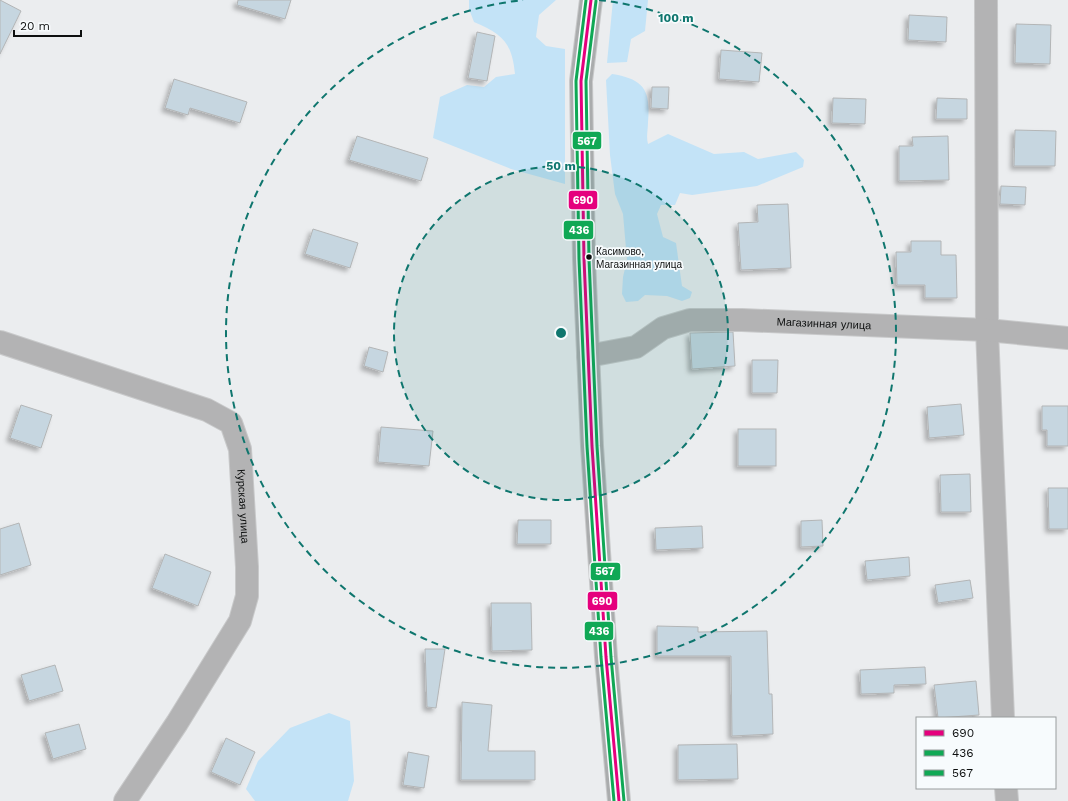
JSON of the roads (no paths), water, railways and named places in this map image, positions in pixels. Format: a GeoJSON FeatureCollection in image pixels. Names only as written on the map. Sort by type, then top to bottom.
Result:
{"type":"FeatureCollection","features":[{"type":"Feature","properties":{"kind":"main road"},"geometry":{"type":"LineString","coordinates":[[591,0],[581,81],[582,194],[588,356],[606,657],[619,801]]}},
{"type":"Feature","properties":{"kind":"street"},"geometry":{"type":"LineString","coordinates":[[986,0],[987,330],[1003,717]]}},
{"type":"Feature","properties":{"kind":"street","name":"Магазинная улица"},"geometry":{"type":"LineString","coordinates":[[588,356],[636,347],[663,328],[690,320],[742,320],[987,330],[1068,338]]}},
{"type":"Feature","properties":{"kind":"street","name":"Курская улица"},"geometry":{"type":"LineString","coordinates":[[0,342],[207,410],[231,423],[240,449],[247,567],[247,596],[240,621],[177,723],[125,801]]}},
{"type":"Feature","properties":{"kind":"street"},"geometry":{"type":"LineString","coordinates":[[1006,789],[1007,801]]}},
{"type":"Feature","properties":{"kind":"place","name":"Касимово, Магазинная улица"},"geometry":{"type":"Point","coordinates":[589,257]}}]}
